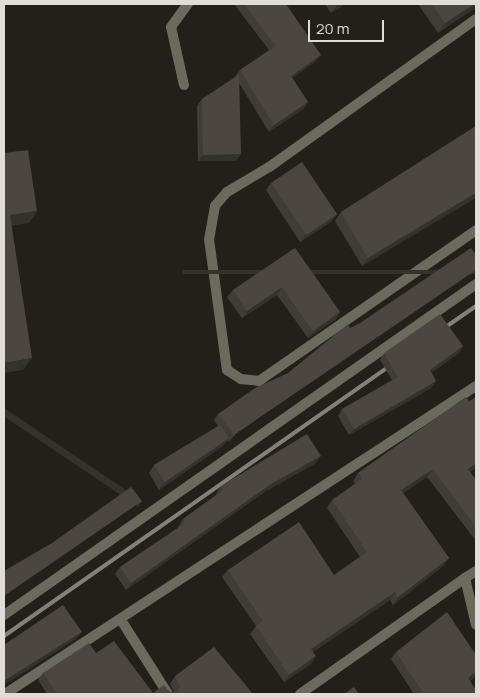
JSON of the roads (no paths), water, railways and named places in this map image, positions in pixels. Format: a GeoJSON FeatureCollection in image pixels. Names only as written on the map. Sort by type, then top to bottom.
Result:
{"type":"FeatureCollection","features":[{"type":"Feature","properties":{"kind":"street"},"geometry":{"type":"LineString","coordinates":[[184,85],[171,27],[188,4]]}},
{"type":"Feature","properties":{"kind":"street"},"geometry":{"type":"LineString","coordinates":[[476,19],[269,167],[226,192],[215,206],[209,239],[227,370],[241,379],[259,381],[476,230]]}},
{"type":"Feature","properties":{"kind":"street"},"geometry":{"type":"LineString","coordinates":[[4,615],[476,284]]}},
{"type":"Feature","properties":{"kind":"street"},"geometry":{"type":"LineString","coordinates":[[5,694],[121,620],[476,386]]}},
{"type":"Feature","properties":{"kind":"street"},"geometry":{"type":"LineString","coordinates":[[300,694],[476,571]]}},
{"type":"Feature","properties":{"kind":"street"},"geometry":{"type":"LineString","coordinates":[[465,578],[476,625]]}},
{"type":"Feature","properties":{"kind":"street"},"geometry":{"type":"LineString","coordinates":[[121,620],[168,694]]}},
{"type":"Feature","properties":{"kind":"railway"},"geometry":{"type":"LineString","coordinates":[[437,333],[476,306]]}},
{"type":"Feature","properties":{"kind":"railway"},"geometry":{"type":"LineString","coordinates":[[4,636],[396,362]]}}]}
